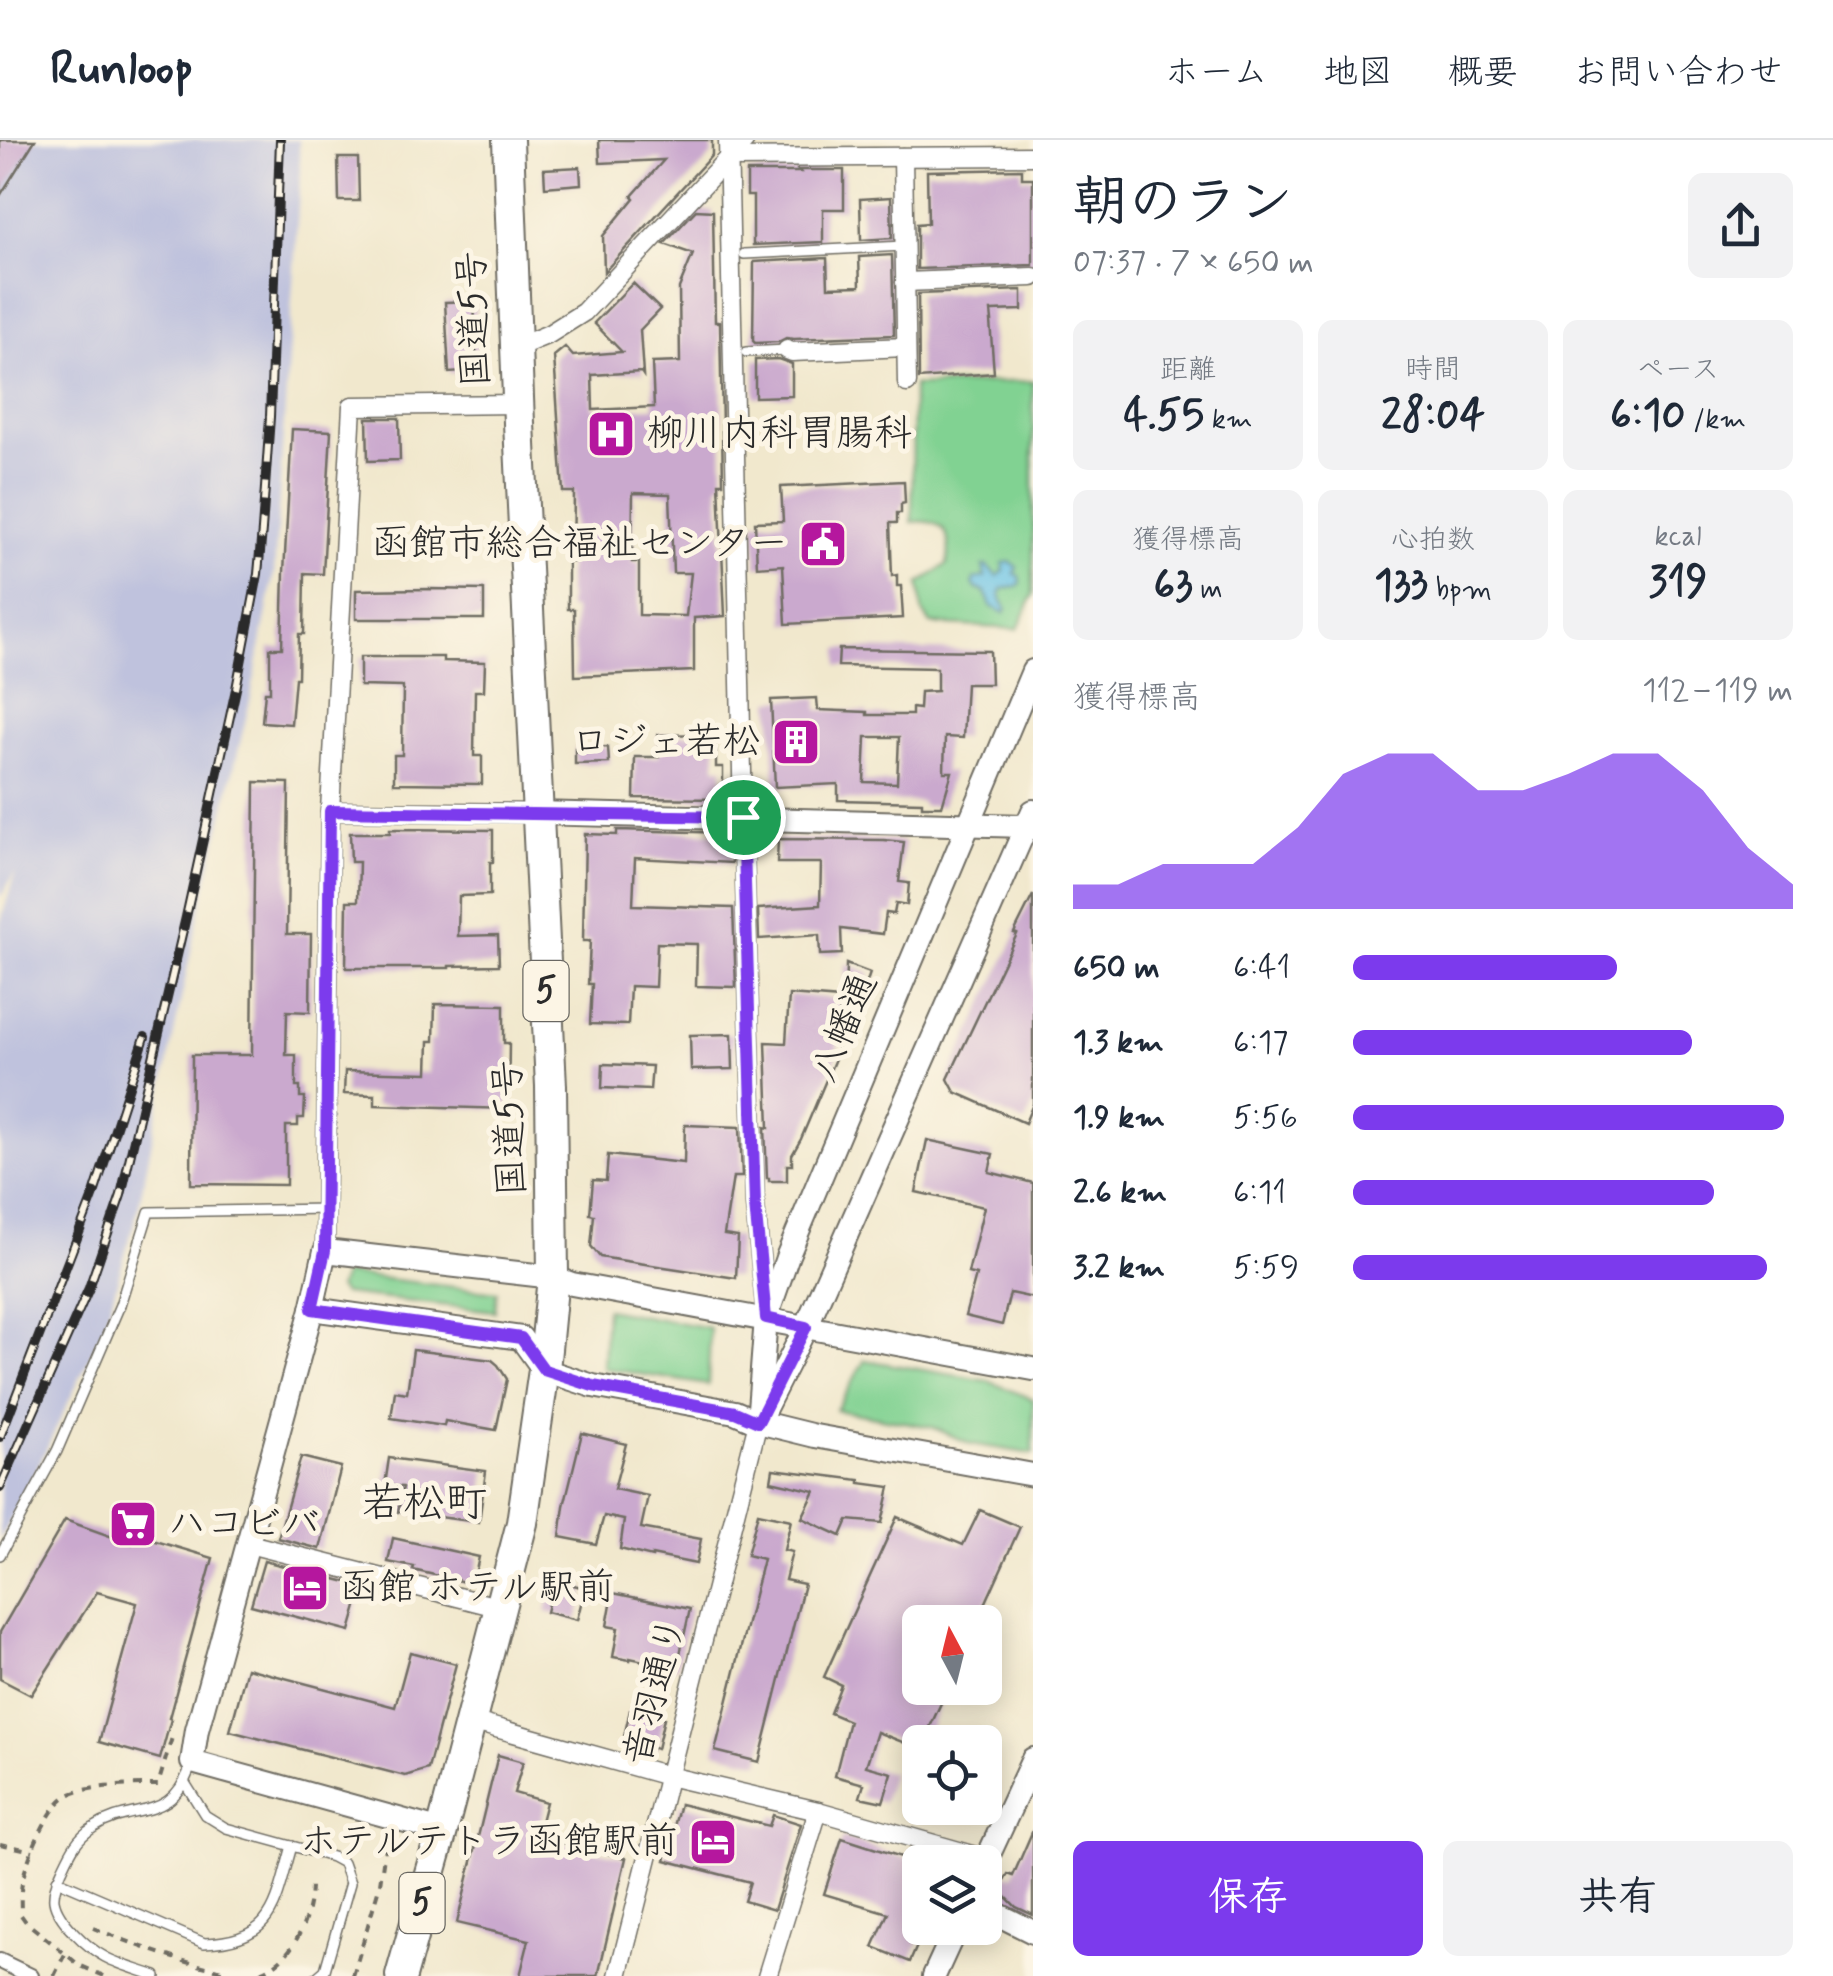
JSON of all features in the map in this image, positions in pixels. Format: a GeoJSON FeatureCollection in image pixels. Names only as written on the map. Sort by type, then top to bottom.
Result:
{"type":"FeatureCollection","features":[{"type":"Feature","properties":{"kind":"highway","name":"国道5号"},"geometry":{"type":"LineString","coordinates":[[402,1976],[522,1523],[544,1370],[552,1277],[551,1086],[508,140]]}},
{"type":"Feature","properties":{"kind":"street"},"geometry":{"type":"LineString","coordinates":[[515,348],[584,312],[728,149],[745,140]]}},
{"type":"Feature","properties":{"kind":"street"},"geometry":{"type":"LineString","coordinates":[[907,383],[904,246],[908,157],[926,140]]}},
{"type":"Feature","properties":{"kind":"street"},"geometry":{"type":"LineString","coordinates":[[728,149],[908,157],[1033,156]]}},
{"type":"Feature","properties":{"kind":"street"},"geometry":{"type":"LineString","coordinates":[[728,149],[755,1205],[766,1318]]}},
{"type":"Feature","properties":{"kind":"street"},"geometry":{"type":"LineString","coordinates":[[905,282],[1033,278]]}},
{"type":"Feature","properties":{"kind":"street"},"geometry":{"type":"LineString","coordinates":[[786,350],[906,347]]}},
{"type":"Feature","properties":{"kind":"street"},"geometry":{"type":"LineString","coordinates":[[442,1831],[189,1772],[325,1251],[330,811],[352,406],[518,404]]}},
{"type":"Feature","properties":{"kind":"street","name":"八幡通"},"geometry":{"type":"LineString","coordinates":[[758,1422],[766,1318],[788,1255],[1033,670]]}},
{"type":"Feature","properties":{"kind":"street"},"geometry":{"type":"LineString","coordinates":[[330,811],[1031,822],[806,1327],[758,1422]]}},
{"type":"Feature","properties":{"kind":"street"},"geometry":{"type":"LineString","coordinates":[[325,1251],[552,1277],[572,1284],[1033,1369]]}},
{"type":"Feature","properties":{"kind":"street"},"geometry":{"type":"LineString","coordinates":[[312,1309],[521,1338],[544,1370],[593,1386],[735,1412],[815,1436],[1033,1475]]}},
{"type":"Feature","properties":{"kind":"street","name":"音羽通り"},"geometry":{"type":"LineString","coordinates":[[618,1976],[758,1422]]}},
{"type":"Feature","properties":{"kind":"street"},"geometry":{"type":"LineString","coordinates":[[248,1544],[501,1608]]}},
{"type":"Feature","properties":{"kind":"street"},"geometry":{"type":"LineString","coordinates":[[471,1721],[668,1776],[818,1811],[932,1845]]}},
{"type":"Feature","properties":{"kind":"street"},"geometry":{"type":"LineString","coordinates":[[993,1845],[1033,1759]]}},
{"type":"Feature","properties":{"kind":"street"},"geometry":{"type":"LineString","coordinates":[[767,1976],[818,1811]]}},
{"type":"Feature","properties":{"kind":"street"},"geometry":{"type":"LineString","coordinates":[[1002,1916],[1033,1932]]}},
{"type":"Feature","properties":{"kind":"street"},"geometry":{"type":"LineString","coordinates":[[934,1976],[948,1945]]}},
{"type":"Feature","properties":{"kind":"street"},"geometry":{"type":"LineString","coordinates":[[0,1961],[31,1976]]}},
{"type":"Feature","properties":{"kind":"lane"},"geometry":{"type":"LineString","coordinates":[[744,254],[904,246]]}},
{"type":"Feature","properties":{"kind":"lane"},"geometry":{"type":"LineString","coordinates":[[746,352],[786,350]]}},
{"type":"Feature","properties":{"kind":"lane"},"geometry":{"type":"LineString","coordinates":[[0,1555],[57,1451],[120,1305],[149,1212],[326,1209]]}},
{"type":"Feature","properties":{"kind":"lane"},"geometry":{"type":"LineString","coordinates":[[189,1772],[206,1815],[226,1828],[343,1863],[350,1883],[325,1970],[318,1976]]}},
{"type":"Feature","properties":{"kind":"lane"},"geometry":{"type":"LineString","coordinates":[[156,1976],[105,1958],[77,1937],[54,1900],[58,1880],[74,1845],[91,1829],[114,1817],[168,1803],[189,1772]]}},
{"type":"Feature","properties":{"kind":"lane"},"geometry":{"type":"LineString","coordinates":[[58,1880],[204,1943],[223,1943],[249,1935],[265,1924],[292,1846]]}},
{"type":"Feature","properties":{"kind":"path"},"geometry":{"type":"LineString","coordinates":[[353,1976],[380,1884],[386,1841]]}},
{"type":"Feature","properties":{"kind":"path"},"geometry":{"type":"LineString","coordinates":[[0,1844],[32,1852]]}},
{"type":"Feature","properties":{"kind":"path"},"geometry":{"type":"LineString","coordinates":[[54,1976],[68,1948]]}},
{"type":"Feature","properties":{"kind":"shaded area"},"geometry":{"type":"Polygon","coordinates":[[[0,140],[299,140],[300,177],[274,573],[251,697],[196,927],[138,1209],[104,1327],[0,1540],[0,923],[16,871],[0,898],[0,140]]]}},
{"type":"Feature","properties":{"kind":"green space"},"geometry":{"type":"Polygon","coordinates":[[[1033,381],[1033,595],[1018,629],[931,624],[922,611],[919,584],[947,564],[949,544],[939,526],[912,522],[913,386],[1033,381]]]}},
{"type":"Feature","properties":{"kind":"green space"},"geometry":{"type":"Polygon","coordinates":[[[344,1274],[497,1292],[495,1311],[343,1294],[338,1288],[344,1274]]]}},
{"type":"Feature","properties":{"kind":"green space"},"geometry":{"type":"Polygon","coordinates":[[[606,1309],[710,1328],[708,1385],[603,1368],[606,1309]]]}},
{"type":"Feature","properties":{"kind":"green space"},"geometry":{"type":"Polygon","coordinates":[[[865,1360],[988,1381],[1033,1399],[1033,1454],[971,1444],[932,1427],[836,1410],[865,1360]]]}},
{"type":"Feature","properties":{"kind":"water"},"geometry":{"type":"Polygon","coordinates":[[[1003,563],[1017,567],[1015,574],[1020,576],[1021,584],[1002,589],[1007,609],[1004,613],[991,606],[985,592],[973,584],[974,579],[985,577],[983,566],[997,576],[1004,571],[1003,563]]]}},
{"type":"Feature","properties":{"kind":"building"},"geometry":{"type":"Polygon","coordinates":[[[0,140],[35,140],[0,196],[0,140]]]}},
{"type":"Feature","properties":{"kind":"building"},"geometry":{"type":"Polygon","coordinates":[[[599,140],[712,140],[712,155],[604,272],[603,236],[664,160],[600,163],[599,140]]]}},
{"type":"Feature","properties":{"kind":"building"},"geometry":{"type":"Polygon","coordinates":[[[338,158],[358,158],[359,201],[339,201],[338,158]]]}},
{"type":"Feature","properties":{"kind":"building"},"geometry":{"type":"Polygon","coordinates":[[[580,167],[581,184],[545,187],[544,169],[580,167]]]}},
{"type":"Feature","properties":{"kind":"building"},"geometry":{"type":"Polygon","coordinates":[[[1022,169],[1022,178],[1033,178],[1033,265],[917,269],[917,224],[928,223],[927,171],[1022,169]]]}},
{"type":"Feature","properties":{"kind":"building"},"geometry":{"type":"Polygon","coordinates":[[[844,170],[844,209],[823,209],[823,242],[753,245],[753,196],[747,196],[747,172],[844,170]]]}},
{"type":"Feature","properties":{"kind":"building"},"geometry":{"type":"Polygon","coordinates":[[[891,197],[892,238],[861,240],[860,199],[891,197]]]}},
{"type":"Feature","properties":{"kind":"building"},"geometry":{"type":"Polygon","coordinates":[[[696,210],[713,211],[715,322],[720,322],[723,483],[719,483],[725,616],[694,618],[694,671],[575,676],[574,609],[568,609],[574,492],[563,492],[554,356],[565,347],[573,356],[622,352],[594,323],[633,283],[660,309],[640,330],[643,375],[592,375],[593,410],[654,407],[652,363],[680,362],[679,288],[693,254],[664,244],[696,210]],[[633,493],[632,562],[639,562],[639,615],[686,616],[691,573],[673,573],[670,494],[633,493]]]}},
{"type":"Feature","properties":{"kind":"building"},"geometry":{"type":"Polygon","coordinates":[[[892,255],[894,335],[753,341],[754,262],[827,258],[828,287],[860,286],[859,257],[892,255]]]}},
{"type":"Feature","properties":{"kind":"building"},"geometry":{"type":"Polygon","coordinates":[[[1022,290],[1022,310],[991,311],[994,373],[919,379],[918,294],[1022,290]]]}},
{"type":"Feature","properties":{"kind":"building"},"geometry":{"type":"Polygon","coordinates":[[[474,301],[477,371],[449,373],[445,302],[474,301]]]}},
{"type":"Feature","properties":{"kind":"building"},"geometry":{"type":"Polygon","coordinates":[[[778,359],[792,364],[792,396],[755,397],[755,360],[778,359]]]}},
{"type":"Feature","properties":{"kind":"building"},"geometry":{"type":"Polygon","coordinates":[[[367,418],[399,418],[400,460],[368,461],[367,418]]]}},
{"type":"Feature","properties":{"kind":"building"},"geometry":{"type":"Polygon","coordinates":[[[292,429],[331,431],[323,574],[305,573],[304,634],[299,634],[291,724],[262,722],[265,692],[270,692],[270,648],[282,648],[292,429]]]}},
{"type":"Feature","properties":{"kind":"building","name":"函館市総合福祉センター"},"geometry":{"type":"Polygon","coordinates":[[[904,481],[905,503],[901,504],[901,513],[897,513],[897,523],[890,523],[892,576],[897,575],[897,586],[901,586],[903,618],[786,624],[783,565],[757,567],[755,522],[783,521],[781,487],[904,481]]]}},
{"type":"Feature","properties":{"kind":"building"},"geometry":{"type":"Polygon","coordinates":[[[356,590],[484,590],[484,619],[356,619],[356,590]]]}},
{"type":"Feature","properties":{"kind":"building"},"geometry":{"type":"Polygon","coordinates":[[[839,649],[990,651],[991,684],[966,684],[963,738],[945,737],[944,772],[952,772],[942,806],[838,800],[838,784],[775,787],[771,700],[817,698],[818,710],[912,715],[912,708],[919,709],[920,692],[937,691],[937,668],[838,666],[839,649]],[[866,737],[864,782],[897,783],[899,737],[866,737]]]}},
{"type":"Feature","properties":{"kind":"building"},"geometry":{"type":"Polygon","coordinates":[[[360,657],[443,657],[443,661],[485,662],[484,691],[475,691],[474,756],[482,756],[482,784],[394,783],[394,755],[402,755],[403,687],[360,686],[360,657]]]}},
{"type":"Feature","properties":{"kind":"building"},"geometry":{"type":"Polygon","coordinates":[[[716,734],[716,767],[723,767],[723,799],[634,798],[635,757],[659,757],[658,735],[716,734]]]}},
{"type":"Feature","properties":{"kind":"building"},"geometry":{"type":"Polygon","coordinates":[[[608,747],[609,763],[575,764],[575,748],[608,747]]]}},
{"type":"Feature","properties":{"kind":"building"},"geometry":{"type":"Polygon","coordinates":[[[255,782],[289,783],[287,934],[311,934],[310,1012],[287,1011],[286,1055],[296,1055],[296,1087],[300,1087],[300,1097],[305,1097],[304,1118],[298,1118],[298,1126],[286,1126],[286,1185],[191,1184],[192,1055],[252,1055],[255,782]]]}},
{"type":"Feature","properties":{"kind":"building"},"geometry":{"type":"Polygon","coordinates":[[[390,829],[493,830],[490,895],[459,896],[458,936],[498,935],[499,965],[346,968],[347,901],[358,901],[359,862],[351,862],[350,833],[390,833],[390,829]]]}},
{"type":"Feature","properties":{"kind":"building"},"geometry":{"type":"Polygon","coordinates":[[[617,830],[731,833],[732,863],[635,858],[633,905],[733,908],[736,987],[696,986],[697,944],[657,943],[655,987],[630,986],[628,1025],[590,1024],[590,941],[583,941],[585,834],[617,835],[617,830]]]}},
{"type":"Feature","properties":{"kind":"building"},"geometry":{"type":"Polygon","coordinates":[[[778,839],[904,842],[899,882],[909,883],[907,905],[896,903],[894,914],[886,913],[883,934],[841,929],[842,954],[820,955],[819,935],[759,939],[758,909],[820,905],[821,863],[777,863],[778,839]]]}},
{"type":"Feature","properties":{"kind":"building"},"geometry":{"type":"Polygon","coordinates":[[[1033,895],[1033,1104],[1025,1123],[955,1092],[948,1079],[1033,895]]]}},
{"type":"Feature","properties":{"kind":"building"},"geometry":{"type":"Polygon","coordinates":[[[846,964],[870,973],[848,1039],[844,1039],[846,964]]]}},
{"type":"Feature","properties":{"kind":"building"},"geometry":{"type":"Polygon","coordinates":[[[789,995],[840,999],[837,1054],[792,1155],[792,1165],[787,1165],[787,1181],[769,1181],[766,1042],[786,1043],[789,995]]]}},
{"type":"Feature","properties":{"kind":"building"},"geometry":{"type":"Polygon","coordinates":[[[435,1004],[504,1005],[504,1043],[509,1043],[508,1109],[375,1105],[375,1095],[344,1094],[345,1071],[428,1073],[435,1004]]]}},
{"type":"Feature","properties":{"kind":"building"},"geometry":{"type":"Polygon","coordinates":[[[732,1034],[733,1069],[691,1070],[690,1035],[732,1034]]]}},
{"type":"Feature","properties":{"kind":"building"},"geometry":{"type":"Polygon","coordinates":[[[603,1064],[652,1066],[650,1090],[602,1088],[603,1064]]]}},
{"type":"Feature","properties":{"kind":"building"},"geometry":{"type":"Polygon","coordinates":[[[685,1125],[740,1127],[742,1177],[733,1177],[724,1235],[738,1237],[736,1278],[600,1257],[591,1246],[593,1180],[606,1181],[608,1155],[684,1163],[685,1125]]]}},
{"type":"Feature","properties":{"kind":"building"},"geometry":{"type":"Polygon","coordinates":[[[927,1140],[993,1154],[989,1172],[1033,1183],[1033,1298],[1010,1293],[1002,1325],[965,1316],[976,1275],[968,1273],[984,1207],[916,1192],[927,1140]]]}},
{"type":"Feature","properties":{"kind":"building"},"geometry":{"type":"Polygon","coordinates":[[[413,1350],[492,1360],[498,1365],[507,1379],[496,1430],[445,1421],[444,1426],[391,1418],[395,1391],[407,1393],[413,1350]]]}},
{"type":"Feature","properties":{"kind":"building"},"geometry":{"type":"Polygon","coordinates":[[[582,1433],[626,1444],[614,1489],[648,1496],[641,1528],[701,1539],[696,1564],[620,1549],[624,1520],[604,1516],[596,1544],[560,1537],[582,1433]]]}},
{"type":"Feature","properties":{"kind":"building"},"geometry":{"type":"Polygon","coordinates":[[[301,1457],[341,1467],[320,1549],[278,1538],[301,1457]]]}},
{"type":"Feature","properties":{"kind":"building"},"geometry":{"type":"Polygon","coordinates":[[[389,1458],[486,1471],[479,1522],[398,1512],[403,1487],[385,1485],[389,1458]]]}},
{"type":"Feature","properties":{"kind":"building"},"geometry":{"type":"Polygon","coordinates":[[[773,1469],[890,1487],[882,1523],[848,1520],[841,1536],[802,1518],[815,1491],[771,1481],[773,1469]]]}},
{"type":"Feature","properties":{"kind":"building"},"geometry":{"type":"Polygon","coordinates":[[[980,1510],[1020,1527],[985,1605],[902,1605],[902,1705],[940,1705],[931,1725],[902,1725],[902,1742],[877,1732],[866,1766],[892,1773],[883,1802],[860,1797],[864,1784],[835,1776],[849,1721],[830,1713],[841,1685],[824,1677],[897,1517],[963,1545],[980,1510]]]}},
{"type":"Feature","properties":{"kind":"building"},"geometry":{"type":"Polygon","coordinates":[[[758,1513],[791,1520],[784,1550],[792,1552],[785,1580],[804,1584],[759,1762],[715,1751],[763,1559],[747,1555],[758,1513]]]}},
{"type":"Feature","properties":{"kind":"building"},"geometry":{"type":"Polygon","coordinates":[[[65,1520],[132,1544],[136,1535],[213,1558],[160,1759],[99,1742],[137,1603],[97,1592],[31,1695],[0,1679],[0,1632],[65,1520]]]}},
{"type":"Feature","properties":{"kind":"building"},"geometry":{"type":"Polygon","coordinates":[[[393,1538],[479,1557],[473,1584],[388,1562],[393,1538]]]}},
{"type":"Feature","properties":{"kind":"building"},"geometry":{"type":"Polygon","coordinates":[[[264,1561],[363,1586],[350,1631],[251,1605],[264,1561]]]}},
{"type":"Feature","properties":{"kind":"building"},"geometry":{"type":"Polygon","coordinates":[[[554,1580],[585,1588],[577,1620],[546,1612],[554,1580]]]}},
{"type":"Feature","properties":{"kind":"building"},"geometry":{"type":"Polygon","coordinates":[[[613,1593],[690,1609],[677,1668],[613,1657],[618,1628],[607,1626],[613,1593]]]}},
{"type":"Feature","properties":{"kind":"building"},"geometry":{"type":"Polygon","coordinates":[[[410,1652],[456,1664],[428,1769],[405,1776],[230,1731],[247,1668],[395,1707],[410,1652]]]}},
{"type":"Feature","properties":{"kind":"building"},"geometry":{"type":"Polygon","coordinates":[[[630,1710],[664,1718],[657,1749],[623,1741],[630,1710]]]}},
{"type":"Feature","properties":{"kind":"building"},"geometry":{"type":"Polygon","coordinates":[[[498,1755],[523,1762],[514,1793],[546,1802],[537,1837],[626,1858],[598,1976],[520,1976],[529,1940],[457,1923],[498,1755]]]}},
{"type":"Feature","properties":{"kind":"building"},"geometry":{"type":"Polygon","coordinates":[[[680,1804],[769,1826],[773,1815],[801,1824],[774,1910],[744,1901],[750,1882],[665,1860],[680,1804]]]}},
{"type":"Feature","properties":{"kind":"building"},"geometry":{"type":"Polygon","coordinates":[[[1033,1830],[1033,1915],[1016,1907],[1002,1893],[1008,1874],[1013,1876],[1033,1830]]]}},
{"type":"Feature","properties":{"kind":"building"},"geometry":{"type":"Polygon","coordinates":[[[842,1838],[902,1857],[902,1945],[917,1945],[910,1962],[873,1947],[888,1913],[824,1894],[842,1838]]]}},
{"type":"Feature","properties":{"kind":"railway"},"geometry":{"type":"LineString","coordinates":[[0,1488],[89,1288],[121,1195],[236,689],[258,574],[262,530],[280,140]]}},
{"type":"Feature","properties":{"kind":"railway"},"geometry":{"type":"LineString","coordinates":[[0,1437],[94,1194],[145,1037]]}},
{"type":"Feature","properties":{"kind":"place","name":"柳川内科胃腸科"},"geometry":{"type":"Point","coordinates":[611,434]}},
{"type":"Feature","properties":{"kind":"place","name":"函館市総合福祉センター"},"geometry":{"type":"Point","coordinates":[823,544]}},
{"type":"Feature","properties":{"kind":"place","name":"ロジェ若松"},"geometry":{"type":"Point","coordinates":[796,742]}},
{"type":"Feature","properties":{"kind":"place","name":"ハコビバ"},"geometry":{"type":"Point","coordinates":[133,1524]}},
{"type":"Feature","properties":{"kind":"place","name":"函館 ホテル駅前"},"geometry":{"type":"Point","coordinates":[305,1588]}},
{"type":"Feature","properties":{"kind":"place","name":"ホテルテトラ函館駅前"},"geometry":{"type":"Point","coordinates":[713,1842]}},
{"type":"Feature","properties":{"kind":"district","name":"若松町"},"geometry":{"type":"Point","coordinates":[424,1504]}},
{"type":"Feature","properties":{"kind":"route"},"geometry":{"type":"LineString","coordinates":[[330,811],[743,817],[755,1205],[766,1318],[806,1327],[758,1422],[735,1412],[593,1386],[544,1370],[521,1338],[312,1309],[325,1251],[330,811]]}}]}
